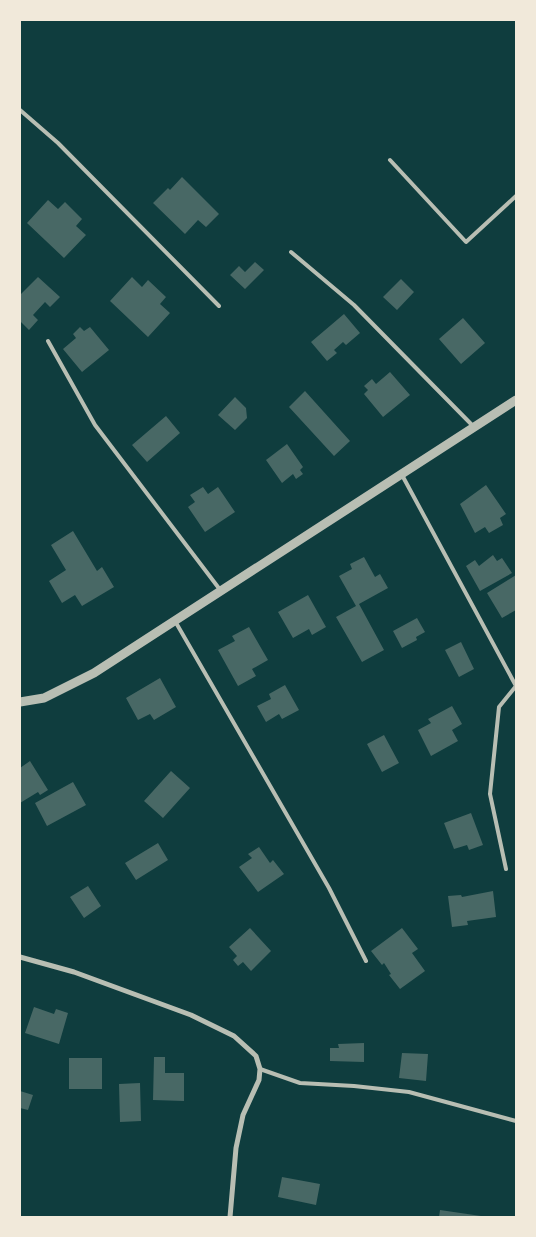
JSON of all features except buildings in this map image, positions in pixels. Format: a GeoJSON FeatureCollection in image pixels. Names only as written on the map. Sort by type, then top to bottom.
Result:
{"type":"FeatureCollection","features":[{"type":"Feature","properties":{"kind":"street"},"geometry":{"type":"LineString","coordinates":[[20,702],[44,698],[65,689],[175,621],[516,400]]}},
{"type":"Feature","properties":{"kind":"street"},"geometry":{"type":"LineString","coordinates":[[20,957],[74,972],[191,1015],[234,1036],[256,1056],[260,1069],[259,1080],[243,1116],[236,1148],[230,1217]]}},
{"type":"Feature","properties":{"kind":"lane"},"geometry":{"type":"LineString","coordinates":[[20,110],[58,143],[218,306]]}},
{"type":"Feature","properties":{"kind":"lane"},"geometry":{"type":"LineString","coordinates":[[390,160],[466,242],[516,196]]}},
{"type":"Feature","properties":{"kind":"lane"},"geometry":{"type":"LineString","coordinates":[[291,252],[354,305],[474,427]]}},
{"type":"Feature","properties":{"kind":"lane"},"geometry":{"type":"LineString","coordinates":[[48,341],[95,425],[221,591]]}},
{"type":"Feature","properties":{"kind":"lane"},"geometry":{"type":"LineString","coordinates":[[401,474],[516,686],[499,707],[490,794],[506,869]]}},
{"type":"Feature","properties":{"kind":"lane"},"geometry":{"type":"LineString","coordinates":[[175,621],[329,888],[366,961]]}},
{"type":"Feature","properties":{"kind":"lane"},"geometry":{"type":"LineString","coordinates":[[260,1069],[300,1083],[409,1092],[516,1121]]}}]}
